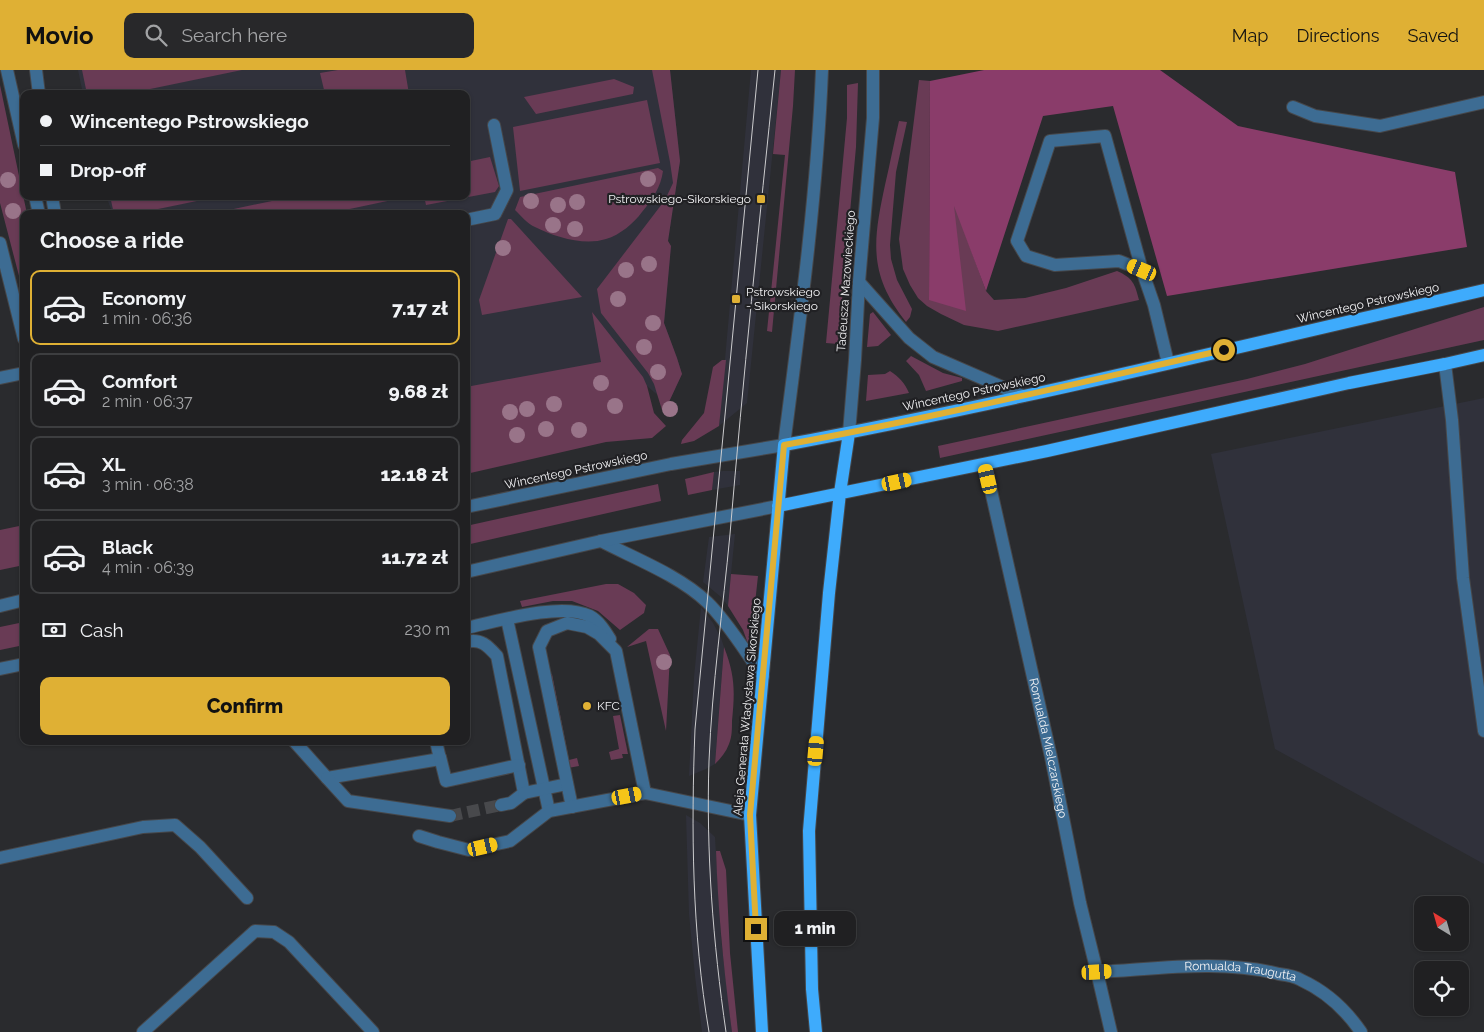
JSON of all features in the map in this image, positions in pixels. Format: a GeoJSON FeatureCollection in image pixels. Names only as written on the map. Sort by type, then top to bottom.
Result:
{"type":"FeatureCollection","features":[{"type":"Feature","properties":{"kind":"main road","name":"Wincentego Pstrowskiego"},"geometry":{"type":"LineString","coordinates":[[784,445],[1023,396],[1484,290]]}},
{"type":"Feature","properties":{"kind":"main road"},"geometry":{"type":"LineString","coordinates":[[778,506],[984,464],[1484,355]]}},
{"type":"Feature","properties":{"kind":"main road","name":"Tadeusza Mazowieckiego"},"geometry":{"type":"LineString","coordinates":[[840,493],[848,433]]}},
{"type":"Feature","properties":{"kind":"main road","name":"Aleja Generała Władysława Sikorskiego"},"geometry":{"type":"LineString","coordinates":[[762,1032],[750,815],[784,445]]}},
{"type":"Feature","properties":{"kind":"main road"},"geometry":{"type":"LineString","coordinates":[[816,1032],[812,989],[809,831],[829,593],[840,493]]}},
{"type":"Feature","properties":{"kind":"street"},"geometry":{"type":"LineString","coordinates":[[7,70],[20,127]]}},
{"type":"Feature","properties":{"kind":"street"},"geometry":{"type":"LineString","coordinates":[[36,70],[38,90]]}},
{"type":"Feature","properties":{"kind":"street"},"geometry":{"type":"LineString","coordinates":[[784,445],[801,317],[820,122],[822,70]]}},
{"type":"Feature","properties":{"kind":"street","name":"Tadeusza Mazowieckiego"},"geometry":{"type":"LineString","coordinates":[[848,433],[873,118],[873,70]]}},
{"type":"Feature","properties":{"kind":"street"},"geometry":{"type":"LineString","coordinates":[[1293,107],[1315,116],[1380,126],[1484,102]]}},
{"type":"Feature","properties":{"kind":"street"},"geometry":{"type":"LineString","coordinates":[[470,219],[495,214],[507,190],[494,125]]}},
{"type":"Feature","properties":{"kind":"street"},"geometry":{"type":"LineString","coordinates":[[1142,270],[1119,260],[1055,264],[1026,256],[1017,241],[1050,141],[1105,136],[1142,270],[1154,305],[1168,362]]}},
{"type":"Feature","properties":{"kind":"street"},"geometry":{"type":"LineString","coordinates":[[0,244],[6,293],[20,329]]}},
{"type":"Feature","properties":{"kind":"street"},"geometry":{"type":"LineString","coordinates":[[859,282],[909,338],[933,356],[1023,396]]}},
{"type":"Feature","properties":{"kind":"street"},"geometry":{"type":"LineString","coordinates":[[1445,364],[1452,420],[1463,578],[1484,731]]}},
{"type":"Feature","properties":{"kind":"street"},"geometry":{"type":"LineString","coordinates":[[0,378],[20,374]]}},
{"type":"Feature","properties":{"kind":"street","name":"Wincentego Pstrowskiego"},"geometry":{"type":"LineString","coordinates":[[470,506],[671,464],[784,445]]}},
{"type":"Feature","properties":{"kind":"street","name":"Romualda Mielczarskiego"},"geometry":{"type":"LineString","coordinates":[[984,464],[1052,757],[1080,903],[1110,1032]]}},
{"type":"Feature","properties":{"kind":"street"},"geometry":{"type":"LineString","coordinates":[[470,571],[601,541],[778,506]]}},
{"type":"Feature","properties":{"kind":"street"},"geometry":{"type":"LineString","coordinates":[[601,541],[677,579],[707,602],[721,618],[763,676]]}},
{"type":"Feature","properties":{"kind":"street"},"geometry":{"type":"LineString","coordinates":[[0,606],[20,601]]}},
{"type":"Feature","properties":{"kind":"street"},"geometry":{"type":"LineString","coordinates":[[470,627],[552,610],[574,611],[591,617],[605,629],[616,651],[645,793]]}},
{"type":"Feature","properties":{"kind":"street"},"geometry":{"type":"LineString","coordinates":[[507,619],[549,811]]}},
{"type":"Feature","properties":{"kind":"street"},"geometry":{"type":"LineString","coordinates":[[572,807],[539,648],[547,631],[568,623],[587,627],[598,634],[616,651]]}},
{"type":"Feature","properties":{"kind":"street"},"geometry":{"type":"LineString","coordinates":[[470,641],[514,650]]}},
{"type":"Feature","properties":{"kind":"street"},"geometry":{"type":"LineString","coordinates":[[486,644],[497,656],[524,793]]}},
{"type":"Feature","properties":{"kind":"street"},"geometry":{"type":"LineString","coordinates":[[0,669],[20,665]]}},
{"type":"Feature","properties":{"kind":"street"},"geometry":{"type":"LineString","coordinates":[[298,745],[348,801],[450,816]]}},
{"type":"Feature","properties":{"kind":"street"},"geometry":{"type":"LineString","coordinates":[[437,745],[446,781],[519,765]]}},
{"type":"Feature","properties":{"kind":"street"},"geometry":{"type":"LineString","coordinates":[[327,778],[440,759],[440,757]]}},
{"type":"Feature","properties":{"kind":"street"},"geometry":{"type":"LineString","coordinates":[[501,805],[512,803],[524,793],[567,784]]}},
{"type":"Feature","properties":{"kind":"street"},"geometry":{"type":"LineString","coordinates":[[419,836],[469,850],[510,841],[549,811],[645,793],[750,815]]}},
{"type":"Feature","properties":{"kind":"street"},"geometry":{"type":"LineString","coordinates":[[0,858],[143,827],[175,825],[200,847],[247,898]]}},
{"type":"Feature","properties":{"kind":"street"},"geometry":{"type":"LineString","coordinates":[[143,1032],[255,931],[274,932],[289,942],[373,1032]]}},
{"type":"Feature","properties":{"kind":"street","name":"Romualda Traugutta"},"geometry":{"type":"LineString","coordinates":[[1097,972],[1225,965],[1268,971],[1300,979],[1328,996],[1354,1022],[1361,1032]]}},
{"type":"Feature","properties":{"kind":"shaded area"},"geometry":{"type":"Polygon","coordinates":[[[78,70],[670,70],[680,161],[668,241],[671,246],[664,323],[682,374],[668,404],[647,386],[470,447],[470,210],[111,210],[108,200],[470,200],[470,90],[82,90],[78,70]]]}},
{"type":"Feature","properties":{"kind":"shaded area"},"geometry":{"type":"Polygon","coordinates":[[[82,70],[242,70],[145,90],[86,90],[82,70]]]}},
{"type":"Feature","properties":{"kind":"shaded area"},"geometry":{"type":"Polygon","coordinates":[[[338,70],[405,70],[408,90],[324,90],[320,73],[338,70]]]}},
{"type":"Feature","properties":{"kind":"shaded area"},"geometry":{"type":"Polygon","coordinates":[[[652,70],[670,70],[680,161],[668,241],[671,246],[664,323],[682,374],[668,404],[662,410],[654,384],[648,373],[601,313],[597,289],[665,200],[673,183],[652,70]]]}},
{"type":"Feature","properties":{"kind":"shaded area"},"geometry":{"type":"Polygon","coordinates":[[[751,70],[781,70],[747,403],[719,426],[751,70]]]}},
{"type":"Feature","properties":{"kind":"shaded area"},"geometry":{"type":"Polygon","coordinates":[[[781,70],[795,70],[772,332],[767,331],[785,155],[773,154],[781,70]]]}},
{"type":"Feature","properties":{"kind":"shaded area"},"geometry":{"type":"Polygon","coordinates":[[[984,70],[1160,70],[1238,126],[1455,172],[1467,247],[1167,296],[1113,106],[1043,116],[986,291],[954,206],[966,311],[929,300],[930,81],[984,70]]]}},
{"type":"Feature","properties":{"kind":"shaded area"},"geometry":{"type":"Polygon","coordinates":[[[614,79],[634,87],[633,94],[536,114],[524,97],[614,79]]]}},
{"type":"Feature","properties":{"kind":"shaded area"},"geometry":{"type":"Polygon","coordinates":[[[919,80],[930,81],[929,300],[954,203],[986,291],[994,300],[1025,298],[1066,288],[1117,271],[1127,276],[1132,282],[1139,300],[998,331],[964,325],[927,306],[918,298],[903,269],[899,239],[919,80]]]}},
{"type":"Feature","properties":{"kind":"shaded area"},"geometry":{"type":"Polygon","coordinates":[[[858,83],[856,147],[838,344],[826,343],[847,118],[847,85],[858,83]]]}},
{"type":"Feature","properties":{"kind":"shaded area"},"geometry":{"type":"Polygon","coordinates":[[[0,85],[20,181],[20,200],[24,200],[26,210],[20,210],[20,280],[0,203],[0,85]]]}},
{"type":"Feature","properties":{"kind":"shaded area"},"geometry":{"type":"Polygon","coordinates":[[[647,100],[660,163],[520,191],[513,127],[647,100]]]}},
{"type":"Feature","properties":{"kind":"shaded area"},"geometry":{"type":"Polygon","coordinates":[[[899,121],[907,122],[896,172],[890,245],[891,259],[897,280],[912,309],[910,317],[906,322],[894,305],[879,272],[876,240],[885,185],[899,121]]]}},
{"type":"Feature","properties":{"kind":"shaded area"},"geometry":{"type":"Polygon","coordinates":[[[490,157],[499,186],[495,192],[470,197],[470,161],[490,157]]]}},
{"type":"Feature","properties":{"kind":"shaded area"},"geometry":{"type":"Polygon","coordinates":[[[658,168],[663,171],[662,177],[656,193],[649,203],[631,224],[616,235],[606,239],[579,241],[560,237],[532,226],[515,210],[520,197],[658,168]]]}},
{"type":"Feature","properties":{"kind":"shaded area"},"geometry":{"type":"Polygon","coordinates":[[[111,200],[202,200],[153,210],[113,210],[111,200]]]}},
{"type":"Feature","properties":{"kind":"shaded area"},"geometry":{"type":"Polygon","coordinates":[[[277,200],[392,200],[345,210],[229,210],[277,200]]]}},
{"type":"Feature","properties":{"kind":"shaded area"},"geometry":{"type":"Polygon","coordinates":[[[425,200],[453,200],[426,205],[425,200]]]}},
{"type":"Feature","properties":{"kind":"shaded area"},"geometry":{"type":"Polygon","coordinates":[[[508,219],[511,219],[582,297],[482,315],[479,300],[508,219]]]}},
{"type":"Feature","properties":{"kind":"shaded area"},"geometry":{"type":"Polygon","coordinates":[[[1484,307],[1484,340],[940,458],[938,446],[1247,379],[1305,364],[1484,307]]]}},
{"type":"Feature","properties":{"kind":"shaded area"},"geometry":{"type":"Polygon","coordinates":[[[592,312],[643,377],[654,413],[666,426],[652,438],[606,442],[470,473],[470,386],[601,362],[592,312]]]}},
{"type":"Feature","properties":{"kind":"shaded area"},"geometry":{"type":"Polygon","coordinates":[[[873,312],[891,335],[878,346],[867,347],[870,314],[873,312]]]}},
{"type":"Feature","properties":{"kind":"shaded area"},"geometry":{"type":"Polygon","coordinates":[[[911,356],[943,373],[962,378],[962,381],[926,391],[919,375],[906,361],[911,356]]]}},
{"type":"Feature","properties":{"kind":"shaded area"},"geometry":{"type":"Polygon","coordinates":[[[722,360],[726,360],[719,426],[694,441],[681,444],[682,440],[704,413],[713,367],[722,360]]]}},
{"type":"Feature","properties":{"kind":"shaded area"},"geometry":{"type":"Polygon","coordinates":[[[890,371],[901,380],[909,393],[866,401],[868,375],[885,374],[890,371]]]}},
{"type":"Feature","properties":{"kind":"shaded area"},"geometry":{"type":"Polygon","coordinates":[[[1484,398],[1484,864],[1275,749],[1211,454],[1484,398]]]}},
{"type":"Feature","properties":{"kind":"shaded area"},"geometry":{"type":"Polygon","coordinates":[[[740,471],[740,485],[712,490],[714,472],[740,471]]]}},
{"type":"Feature","properties":{"kind":"shaded area"},"geometry":{"type":"Polygon","coordinates":[[[714,472],[712,490],[688,495],[685,479],[714,472]]]}},
{"type":"Feature","properties":{"kind":"shaded area"},"geometry":{"type":"Polygon","coordinates":[[[658,484],[661,501],[470,544],[470,525],[658,484]]]}},
{"type":"Feature","properties":{"kind":"shaded area"},"geometry":{"type":"Polygon","coordinates":[[[20,526],[20,566],[0,570],[0,530],[20,526]]]}},
{"type":"Feature","properties":{"kind":"shaded area"},"geometry":{"type":"Polygon","coordinates":[[[735,534],[728,606],[721,597],[703,582],[709,537],[735,534]]]}},
{"type":"Feature","properties":{"kind":"shaded area"},"geometry":{"type":"Polygon","coordinates":[[[731,574],[758,576],[750,649],[743,630],[728,606],[731,574]]]}},
{"type":"Feature","properties":{"kind":"shaded area"},"geometry":{"type":"Polygon","coordinates":[[[606,584],[618,584],[634,593],[646,605],[644,613],[620,630],[598,611],[572,601],[553,601],[522,607],[520,601],[606,584]]]}},
{"type":"Feature","properties":{"kind":"shaded area"},"geometry":{"type":"Polygon","coordinates":[[[701,607],[713,623],[724,647],[715,764],[689,776],[694,677],[701,607]]]}},
{"type":"Feature","properties":{"kind":"shaded area"},"geometry":{"type":"Polygon","coordinates":[[[20,623],[20,646],[0,650],[0,627],[20,623]]]}},
{"type":"Feature","properties":{"kind":"shaded area"},"geometry":{"type":"Polygon","coordinates":[[[649,629],[658,629],[670,655],[666,731],[646,641],[627,647],[649,629]]]}},
{"type":"Feature","properties":{"kind":"shaded area"},"geometry":{"type":"Polygon","coordinates":[[[724,647],[733,683],[732,733],[726,750],[715,764],[724,647]]]}},
{"type":"Feature","properties":{"kind":"shaded area"},"geometry":{"type":"Polygon","coordinates":[[[552,674],[569,760],[577,758],[579,766],[568,768],[550,675],[552,674]]]}},
{"type":"Feature","properties":{"kind":"shaded area"},"geometry":{"type":"Polygon","coordinates":[[[620,715],[628,754],[622,754],[623,758],[611,760],[609,752],[619,749],[613,716],[620,715]]]}},
{"type":"Feature","properties":{"kind":"shaded area"},"geometry":{"type":"Polygon","coordinates":[[[686,815],[700,823],[715,837],[721,938],[732,1032],[702,1032],[689,914],[686,815]]]}},
{"type":"Feature","properties":{"kind":"shaded area"},"geometry":{"type":"Polygon","coordinates":[[[716,851],[720,851],[726,870],[730,953],[738,1032],[732,1032],[729,1009],[720,919],[716,851]]]}},
{"type":"Feature","properties":{"kind":"tunnel"},"geometry":{"type":"LineString","coordinates":[[450,816],[501,805]]}},
{"type":"Feature","properties":{"kind":"tram line"},"geometry":{"type":"LineString","coordinates":[[709,1032],[699,957],[694,881],[695,729],[758,70]]}},
{"type":"Feature","properties":{"kind":"tram line"},"geometry":{"type":"LineString","coordinates":[[726,1032],[711,897],[708,795],[710,733],[775,70]]}},
{"type":"Feature","properties":{"kind":"place","name":"Pstrowskiego-Sikorskiego"},"geometry":{"type":"Point","coordinates":[761,199]}},
{"type":"Feature","properties":{"kind":"place","name":"Pstrowskiego - Sikorskiego"},"geometry":{"type":"Point","coordinates":[736,299]}},
{"type":"Feature","properties":{"kind":"place","name":"KFC"},"geometry":{"type":"Point","coordinates":[587,706]}},
{"type":"Feature","properties":{"kind":"route"},"geometry":{"type":"LineString","coordinates":[[756,929],[750,815],[784,445],[1023,396],[1224,350]]}}]}
